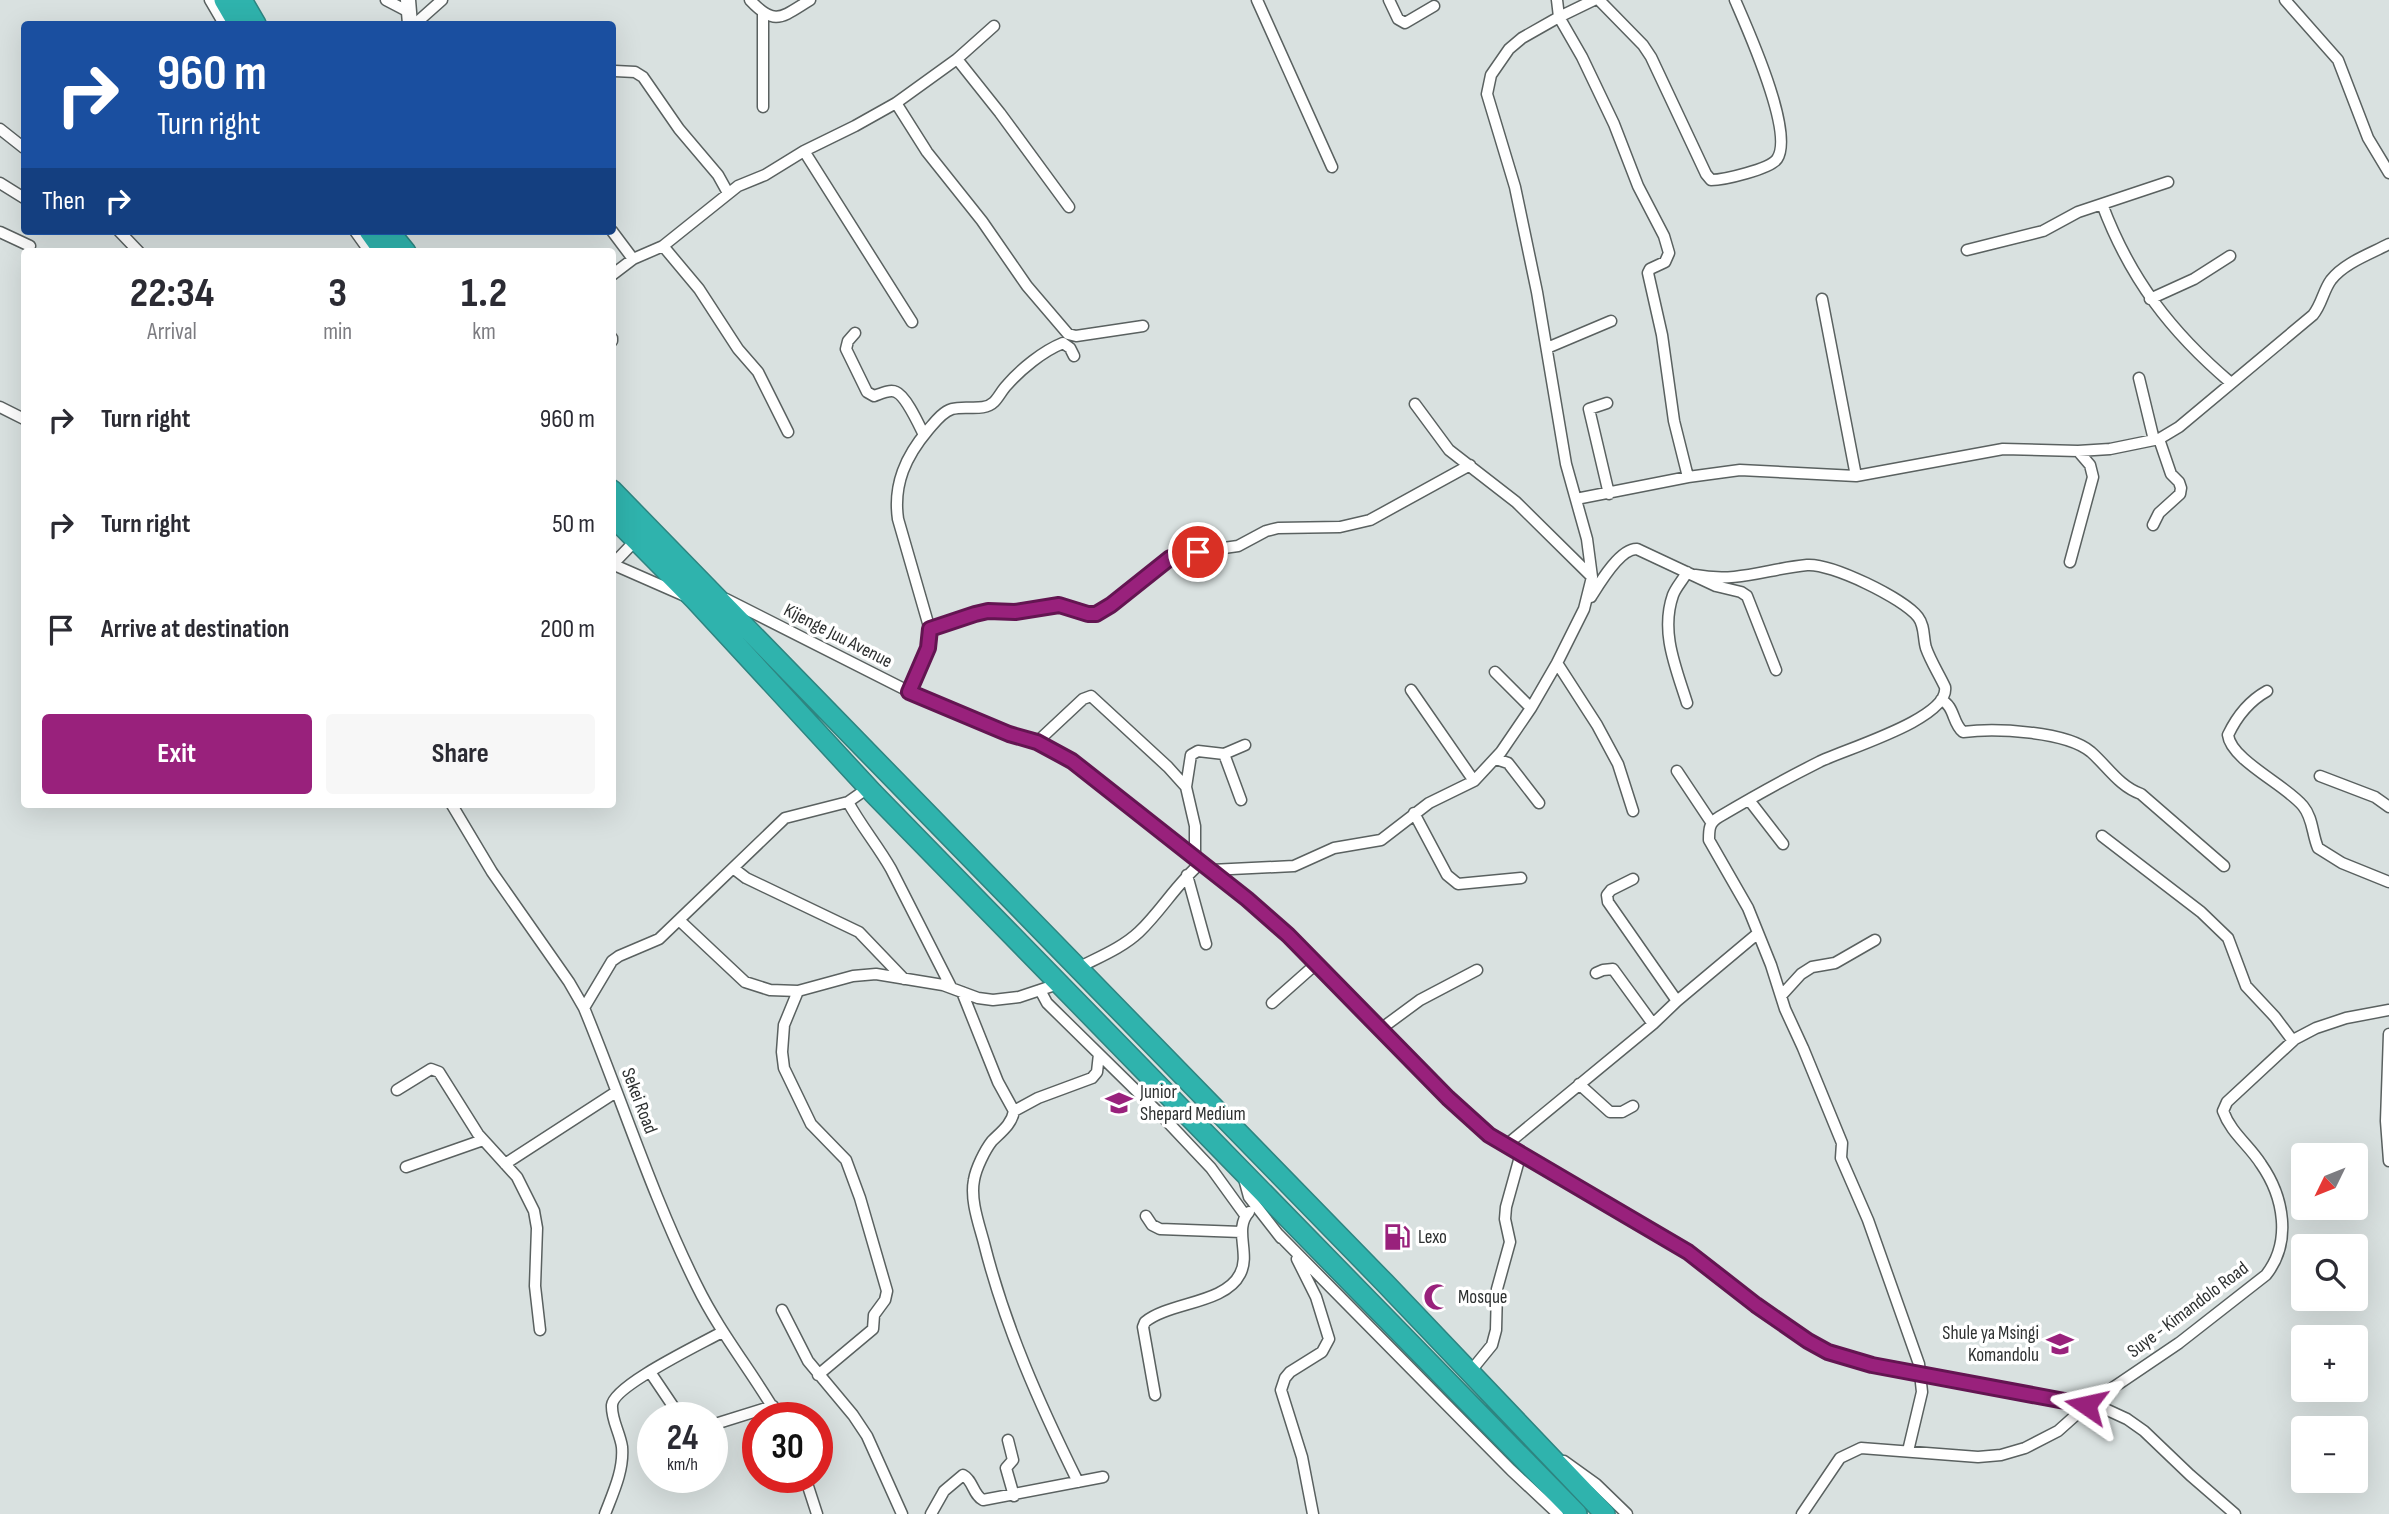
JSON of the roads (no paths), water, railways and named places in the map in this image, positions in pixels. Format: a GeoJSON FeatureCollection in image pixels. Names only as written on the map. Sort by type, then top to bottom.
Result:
{"type":"FeatureCollection","features":[{"type":"Feature","properties":{"kind":"highway"},"geometry":{"type":"LineString","coordinates":[[224,0],[236,21]]}},
{"type":"Feature","properties":{"kind":"highway"},"geometry":{"type":"LineString","coordinates":[[243,0],[254,21]]}},
{"type":"Feature","properties":{"kind":"highway"},"geometry":{"type":"LineString","coordinates":[[616,495],[894,777],[1605,1514]]}},
{"type":"Feature","properties":{"kind":"highway"},"geometry":{"type":"LineString","coordinates":[[616,520],[695,600],[1049,987],[1243,1172],[1577,1514]]}},
{"type":"Feature","properties":{"kind":"highway"},"geometry":{"type":"LineString","coordinates":[[827,744],[846,729]]}},
{"type":"Feature","properties":{"kind":"highway"},"geometry":{"type":"LineString","coordinates":[[870,791],[894,777]]}},
{"type":"Feature","properties":{"kind":"street"},"geometry":{"type":"LineString","coordinates":[[210,0],[222,21]]}},
{"type":"Feature","properties":{"kind":"street"},"geometry":{"type":"LineString","coordinates":[[386,0],[410,15],[442,0]]}},
{"type":"Feature","properties":{"kind":"street"},"geometry":{"type":"LineString","coordinates":[[750,0],[763,14],[774,18],[810,0]]}},
{"type":"Feature","properties":{"kind":"street"},"geometry":{"type":"LineString","coordinates":[[1257,0],[1332,167]]}},
{"type":"Feature","properties":{"kind":"street"},"geometry":{"type":"LineString","coordinates":[[1389,0],[1398,19],[1405,23],[1434,6]]}},
{"type":"Feature","properties":{"kind":"street"},"geometry":{"type":"LineString","coordinates":[[1557,0],[1559,17],[1614,124],[1638,186],[1664,236],[1669,253],[1665,262],[1650,269],[1648,273],[1662,335],[1674,421],[1688,477]]}},
{"type":"Feature","properties":{"kind":"street"},"geometry":{"type":"LineString","coordinates":[[1584,609],[1592,577],[1587,539],[1566,464],[1516,187],[1490,108],[1487,84],[1496,65],[1522,38],[1597,0],[1643,45],[1651,57],[1711,180],[1767,165],[1777,159],[1779,152],[1777,114],[1772,90],[1735,0]]}},
{"type":"Feature","properties":{"kind":"street"},"geometry":{"type":"LineString","coordinates":[[2285,0],[2338,60],[2368,138],[2389,173]]}},
{"type":"Feature","properties":{"kind":"street"},"geometry":{"type":"LineString","coordinates":[[763,14],[763,107]]}},
{"type":"Feature","properties":{"kind":"street"},"geometry":{"type":"LineString","coordinates":[[616,272],[633,259],[663,246],[744,183],[765,175],[804,151],[896,103],[957,59],[994,26]]}},
{"type":"Feature","properties":{"kind":"street"},"geometry":{"type":"LineString","coordinates":[[957,59],[1069,207]]}},
{"type":"Feature","properties":{"kind":"street"},"geometry":{"type":"LineString","coordinates":[[616,71],[635,72],[643,77],[679,129],[718,175],[728,193]]}},
{"type":"Feature","properties":{"kind":"street"},"geometry":{"type":"LineString","coordinates":[[896,103],[928,152],[982,221],[1027,286],[1068,334],[1076,336],[1143,326]]}},
{"type":"Feature","properties":{"kind":"street"},"geometry":{"type":"LineString","coordinates":[[0,129],[21,146]]}},
{"type":"Feature","properties":{"kind":"street"},"geometry":{"type":"LineString","coordinates":[[804,151],[912,321]]}},
{"type":"Feature","properties":{"kind":"street"},"geometry":{"type":"LineString","coordinates":[[1967,250],[2043,231],[2070,215],[2168,182]]}},
{"type":"Feature","properties":{"kind":"street"},"geometry":{"type":"LineString","coordinates":[[0,183],[21,196]]}},
{"type":"Feature","properties":{"kind":"street"},"geometry":{"type":"LineString","coordinates":[[2102,204],[2114,236],[2150,299],[2201,358],[2231,383]]}},
{"type":"Feature","properties":{"kind":"street"},"geometry":{"type":"LineString","coordinates":[[0,232],[30,246]]}},
{"type":"Feature","properties":{"kind":"street"},"geometry":{"type":"LineString","coordinates":[[123,235],[135,248]]}},
{"type":"Feature","properties":{"kind":"street"},"geometry":{"type":"LineString","coordinates":[[362,235],[378,244]]}},
{"type":"Feature","properties":{"kind":"street"},"geometry":{"type":"LineString","coordinates":[[615,235],[633,259]]}},
{"type":"Feature","properties":{"kind":"street"},"geometry":{"type":"LineString","coordinates":[[1576,499],[1688,477],[1740,470],[1856,476],[2003,449],[2078,451],[2110,449],[2156,440],[2179,427],[2312,315],[2319,308],[2334,276],[2345,267],[2389,244]]}},
{"type":"Feature","properties":{"kind":"street"},"geometry":{"type":"LineString","coordinates":[[663,246],[699,289],[738,349],[758,372],[788,432]]}},
{"type":"Feature","properties":{"kind":"street"},"geometry":{"type":"LineString","coordinates":[[2150,299],[2194,279],[2230,256]]}},
{"type":"Feature","properties":{"kind":"street"},"geometry":{"type":"LineString","coordinates":[[1822,299],[1856,476]]}},
{"type":"Feature","properties":{"kind":"street"},"geometry":{"type":"LineString","coordinates":[[1547,348],[1611,321]]}},
{"type":"Feature","properties":{"kind":"street"},"geometry":{"type":"LineString","coordinates":[[856,332],[848,341],[846,349],[867,392],[874,396],[897,392],[924,435]]}},
{"type":"Feature","properties":{"kind":"street"},"geometry":{"type":"LineString","coordinates":[[909,692],[928,648],[930,629],[898,519],[896,504],[905,463],[941,415],[951,409],[987,407],[1009,383],[1051,348],[1063,343],[1070,348],[1074,356]]}},
{"type":"Feature","properties":{"kind":"street"},"geometry":{"type":"LineString","coordinates":[[2139,378],[2142,399],[2156,440],[2171,474],[2181,488],[2180,494],[2159,513],[2153,525]]}},
{"type":"Feature","properties":{"kind":"street"},"geometry":{"type":"LineString","coordinates":[[1606,403],[1589,409],[1609,494]]}},
{"type":"Feature","properties":{"kind":"street"},"geometry":{"type":"LineString","coordinates":[[1415,404],[1450,450],[1495,483],[1538,521],[1592,577]]}},
{"type":"Feature","properties":{"kind":"street"},"geometry":{"type":"LineString","coordinates":[[0,407],[21,418]]}},
{"type":"Feature","properties":{"kind":"street"},"geometry":{"type":"LineString","coordinates":[[2070,562],[2093,477],[2090,465],[2078,451]]}},
{"type":"Feature","properties":{"kind":"street"},"geometry":{"type":"LineString","coordinates":[[930,629],[988,611],[1015,612],[1059,605],[1096,614],[1170,558],[1238,546],[1266,531],[1279,528],[1339,527],[1370,520],[1470,465]]}},
{"type":"Feature","properties":{"kind":"street"},"geometry":{"type":"LineString","coordinates":[[616,561],[636,540]]}},
{"type":"Feature","properties":{"kind":"street"},"geometry":{"type":"LineString","coordinates":[[1078,968],[1115,950],[1138,933],[1187,875],[1202,863],[1294,866],[1334,848],[1368,844],[1381,840],[1414,813],[1474,781],[1496,759],[1531,708],[1604,576],[1625,552],[1631,549],[1716,586],[1741,592],[1749,598],[1776,670]]}},
{"type":"Feature","properties":{"kind":"street"},"geometry":{"type":"LineString","coordinates":[[616,565],[695,600]]}},
{"type":"Feature","properties":{"kind":"street"},"geometry":{"type":"LineString","coordinates":[[1691,573],[1729,578],[1762,575],[1812,565],[1829,568],[1879,589],[1919,618],[1928,652],[1946,692],[1941,700],[1898,731],[1828,758],[1711,822]]}},
{"type":"Feature","properties":{"kind":"street"},"geometry":{"type":"LineString","coordinates":[[1687,703],[1669,647],[1667,628],[1674,594],[1691,573]]}},
{"type":"Feature","properties":{"kind":"street","name":"Kijenge Juu Avenue"},"geometry":{"type":"LineString","coordinates":[[715,593],[909,692],[1009,734],[1037,742],[1083,768],[1258,908],[1382,1028],[1471,1121],[1505,1146],[1688,1252],[1808,1341],[1846,1359],[2101,1407],[2127,1419],[2144,1431],[2235,1514]]}},
{"type":"Feature","properties":{"kind":"street"},"geometry":{"type":"LineString","coordinates":[[1557,663],[1613,754],[1633,811]]}},
{"type":"Feature","properties":{"kind":"street"},"geometry":{"type":"LineString","coordinates":[[1495,672],[1531,708]]}},
{"type":"Feature","properties":{"kind":"street"},"geometry":{"type":"LineString","coordinates":[[1411,690],[1474,781]]}},
{"type":"Feature","properties":{"kind":"street"},"geometry":{"type":"LineString","coordinates":[[2267,691],[2254,698],[2242,712],[2228,735],[2229,743],[2241,757],[2290,793],[2304,807],[2310,816],[2318,848],[2342,863],[2389,883]]}},
{"type":"Feature","properties":{"kind":"street"},"geometry":{"type":"LineString","coordinates":[[1037,742],[1083,699],[1091,696],[1186,787]]}},
{"type":"Feature","properties":{"kind":"street"},"geometry":{"type":"LineString","coordinates":[[1941,700],[1950,706],[1957,726],[1963,732],[2001,729],[2044,735],[2079,744],[2089,750],[2128,789],[2141,794],[2224,866]]}},
{"type":"Feature","properties":{"kind":"street"},"geometry":{"type":"LineString","coordinates":[[1202,863],[1186,787],[1191,755],[1193,752],[1224,754],[1245,746]]}},
{"type":"Feature","properties":{"kind":"street"},"geometry":{"type":"LineString","coordinates":[[1224,754],[1241,800]]}},
{"type":"Feature","properties":{"kind":"street"},"geometry":{"type":"LineString","coordinates":[[1496,759],[1508,764],[1539,803]]}},
{"type":"Feature","properties":{"kind":"street"},"geometry":{"type":"LineString","coordinates":[[1677,771],[1711,822],[1709,840],[1748,908],[1785,1009],[1842,1143],[1841,1158],[1868,1220],[1921,1374],[1922,1392],[1908,1451]]}},
{"type":"Feature","properties":{"kind":"street"},"geometry":{"type":"LineString","coordinates":[[2320,776],[2375,797],[2389,807]]}},
{"type":"Feature","properties":{"kind":"street"},"geometry":{"type":"LineString","coordinates":[[584,1008],[612,961],[659,939],[787,817],[848,802],[870,791]]}},
{"type":"Feature","properties":{"kind":"street"},"geometry":{"type":"LineString","coordinates":[[1749,800],[1783,844]]}},
{"type":"Feature","properties":{"kind":"street"},"geometry":{"type":"LineString","coordinates":[[848,802],[891,869],[956,989],[1014,1111]]}},
{"type":"Feature","properties":{"kind":"street","name":"Sekei Road"},"geometry":{"type":"LineString","coordinates":[[454,808],[492,872],[584,1008],[680,1250],[722,1332],[770,1402]]}},
{"type":"Feature","properties":{"kind":"street"},"geometry":{"type":"LineString","coordinates":[[1414,813],[1447,874],[1458,884],[1521,878]]}},
{"type":"Feature","properties":{"kind":"street"},"geometry":{"type":"LineString","coordinates":[[2102,836],[2201,912],[2228,938],[2246,986],[2293,1041]]}},
{"type":"Feature","properties":{"kind":"street"},"geometry":{"type":"LineString","coordinates":[[733,868],[746,878],[859,932],[904,979]]}},
{"type":"Feature","properties":{"kind":"street"},"geometry":{"type":"LineString","coordinates":[[1187,875],[1206,944]]}},
{"type":"Feature","properties":{"kind":"street"},"geometry":{"type":"LineString","coordinates":[[1633,879],[1611,890],[1607,895],[1608,902],[1676,1001]]}},
{"type":"Feature","properties":{"kind":"street"},"geometry":{"type":"LineString","coordinates":[[679,920],[745,982],[770,990],[799,991],[864,974],[956,989],[978,998],[993,1000],[1018,997],[1049,987],[1047,1003],[1162,1115],[1245,1215]]}},
{"type":"Feature","properties":{"kind":"street"},"geometry":{"type":"LineString","coordinates":[[1505,1146],[1653,1024],[1676,1001],[1757,933]]}},
{"type":"Feature","properties":{"kind":"street"},"geometry":{"type":"LineString","coordinates":[[1781,996],[1801,974],[1812,967],[1835,963],[1875,940]]}},
{"type":"Feature","properties":{"kind":"street"},"geometry":{"type":"LineString","coordinates":[[1272,1003],[1316,964]]}},
{"type":"Feature","properties":{"kind":"street"},"geometry":{"type":"LineString","coordinates":[[1596,973],[1613,969],[1653,1024]]}},
{"type":"Feature","properties":{"kind":"street"},"geometry":{"type":"LineString","coordinates":[[1382,1028],[1420,1000],[1477,970]]}},
{"type":"Feature","properties":{"kind":"street"},"geometry":{"type":"LineString","coordinates":[[799,991],[784,1025],[784,1068],[811,1124],[846,1160],[887,1291],[885,1300],[874,1317],[873,1329],[818,1375]]}},
{"type":"Feature","properties":{"kind":"street","name":"Suye - Kimandolo Road"},"geometry":{"type":"LineString","coordinates":[[1802,1514],[1840,1458],[1861,1448],[1978,1457],[2001,1455],[2025,1448],[2058,1431],[2086,1405],[2179,1343],[2266,1275],[2281,1249],[2283,1218],[2274,1190],[2261,1164],[2228,1125],[2223,1111],[2227,1102],[2293,1041],[2316,1028],[2346,1018],[2389,1010]]}},
{"type":"Feature","properties":{"kind":"street"},"geometry":{"type":"LineString","coordinates":[[2389,1034],[2386,1121],[2389,1161]]}},
{"type":"Feature","properties":{"kind":"street"},"geometry":{"type":"LineString","coordinates":[[1078,1482],[1050,1426],[998,1297],[975,1205],[974,1181],[990,1144],[1010,1122],[1014,1111],[1038,1098],[1093,1078],[1097,1072],[1098,1054]]}},
{"type":"Feature","properties":{"kind":"street"},"geometry":{"type":"LineString","coordinates":[[397,1090],[431,1069],[436,1069],[483,1140],[517,1177],[534,1211],[537,1228],[535,1286],[541,1329]]}},
{"type":"Feature","properties":{"kind":"street"},"geometry":{"type":"LineString","coordinates":[[1579,1084],[1610,1112],[1622,1112],[1633,1106]]}},
{"type":"Feature","properties":{"kind":"street"},"geometry":{"type":"LineString","coordinates":[[505,1164],[616,1092]]}},
{"type":"Feature","properties":{"kind":"street"},"geometry":{"type":"LineString","coordinates":[[406,1167],[483,1140]]}},
{"type":"Feature","properties":{"kind":"street"},"geometry":{"type":"LineString","coordinates":[[1470,1373],[1492,1345],[1494,1337],[1497,1289],[1510,1242],[1505,1219],[1506,1207],[1521,1153]]}},
{"type":"Feature","properties":{"kind":"street"},"geometry":{"type":"LineString","coordinates":[[1243,1172],[1245,1187],[1254,1206],[1278,1234],[1511,1470],[1558,1514]]}},
{"type":"Feature","properties":{"kind":"street"},"geometry":{"type":"LineString","coordinates":[[1155,1395],[1144,1321],[1214,1294],[1234,1282],[1240,1275],[1245,1260],[1241,1232],[1245,1215],[1254,1206]]}},
{"type":"Feature","properties":{"kind":"street"},"geometry":{"type":"LineString","coordinates":[[1146,1216],[1152,1225],[1160,1229],[1241,1232]]}},
{"type":"Feature","properties":{"kind":"street"},"geometry":{"type":"LineString","coordinates":[[1278,1234],[1310,1280],[1329,1339],[1322,1352],[1290,1372],[1282,1383],[1281,1390],[1301,1457],[1313,1514]]}},
{"type":"Feature","properties":{"kind":"street"},"geometry":{"type":"LineString","coordinates":[[782,1310],[808,1361],[867,1436],[902,1514]]}},
{"type":"Feature","properties":{"kind":"street"},"geometry":{"type":"LineString","coordinates":[[605,1514],[622,1464],[622,1447],[612,1410],[614,1399],[625,1386],[722,1332]]}},
{"type":"Feature","properties":{"kind":"street"},"geometry":{"type":"LineString","coordinates":[[650,1372],[670,1402]]}},
{"type":"Feature","properties":{"kind":"street"},"geometry":{"type":"LineString","coordinates":[[1531,1436],[1596,1484],[1627,1514]]}},
{"type":"Feature","properties":{"kind":"street"},"geometry":{"type":"LineString","coordinates":[[1008,1440],[1013,1460],[1006,1468],[1014,1496]]}},
{"type":"Feature","properties":{"kind":"street"},"geometry":{"type":"LineString","coordinates":[[931,1514],[944,1491],[963,1475],[968,1478],[981,1500],[1102,1478]]}},
{"type":"Feature","properties":{"kind":"street"},"geometry":{"type":"LineString","coordinates":[[810,1493],[817,1514]]}},
{"type":"Feature","properties":{"kind":"place","name":"Junior Shepard Medium"},"geometry":{"type":"Point","coordinates":[1119,1103]}},
{"type":"Feature","properties":{"kind":"place","name":"Lexo"},"geometry":{"type":"Point","coordinates":[1397,1237]}},
{"type":"Feature","properties":{"kind":"place","name":"Mosque"},"geometry":{"type":"Point","coordinates":[1437,1297]}},
{"type":"Feature","properties":{"kind":"place","name":"Shule ya Msingi Komandolu"},"geometry":{"type":"Point","coordinates":[2060,1344]}}]}
